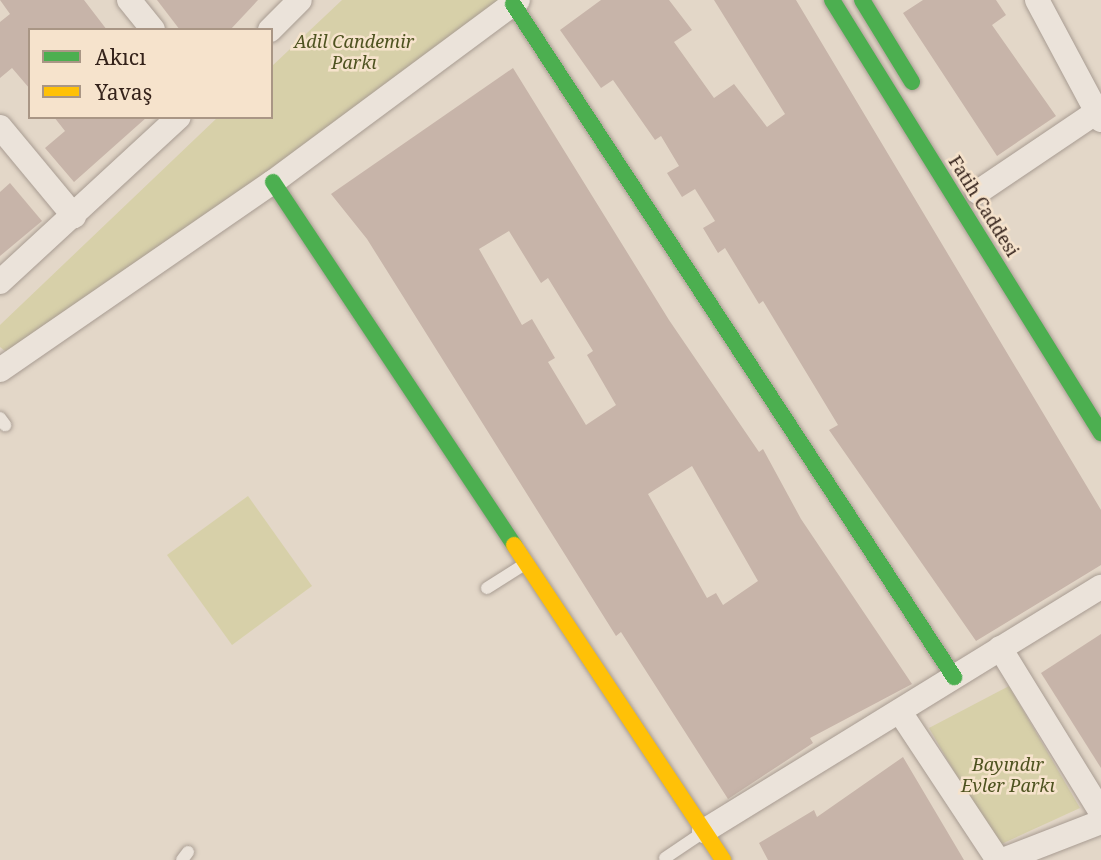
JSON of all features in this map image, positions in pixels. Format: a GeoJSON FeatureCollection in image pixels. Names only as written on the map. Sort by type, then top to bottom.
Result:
{"type":"FeatureCollection","features":[{"type":"Feature","properties":{"kind":"street"},"geometry":{"type":"LineString","coordinates":[[129,0],[151,28]]}},
{"type":"Feature","properties":{"kind":"street"},"geometry":{"type":"LineString","coordinates":[[272,28],[300,0]]}},
{"type":"Feature","properties":{"kind":"street","name":"Fatih Caddesi"},"geometry":{"type":"LineString","coordinates":[[832,0],[1101,433]]}},
{"type":"Feature","properties":{"kind":"street"},"geometry":{"type":"LineString","coordinates":[[862,0],[924,102]]}},
{"type":"Feature","properties":{"kind":"street"},"geometry":{"type":"LineString","coordinates":[[978,192],[1099,114],[1037,0]]}},
{"type":"Feature","properties":{"kind":"street"},"geometry":{"type":"LineString","coordinates":[[0,370],[273,182],[515,2],[954,677]]}},
{"type":"Feature","properties":{"kind":"street"},"geometry":{"type":"LineString","coordinates":[[0,282],[177,119]]}},
{"type":"Feature","properties":{"kind":"street"},"geometry":{"type":"LineString","coordinates":[[0,127],[74,216]]}},
{"type":"Feature","properties":{"kind":"street"},"geometry":{"type":"LineString","coordinates":[[273,182],[528,562],[723,860]]}},
{"type":"Feature","properties":{"kind":"street"},"geometry":{"type":"LineString","coordinates":[[704,831],[902,715],[954,677],[1101,587]]}},
{"type":"Feature","properties":{"kind":"street"},"geometry":{"type":"LineString","coordinates":[[1000,648],[1101,812]]}},
{"type":"Feature","properties":{"kind":"street"},"geometry":{"type":"LineString","coordinates":[[902,715],[1000,860],[1101,822]]}},
{"type":"Feature","properties":{"kind":"lane"},"geometry":{"type":"LineString","coordinates":[[487,587],[528,562]]}},
{"type":"Feature","properties":{"kind":"lane"},"geometry":{"type":"LineString","coordinates":[[664,858],[704,831]]}},
{"type":"Feature","properties":{"kind":"green space","name":"Adil Candemir Parkı"},"geometry":{"type":"Polygon","coordinates":[[[342,0],[506,0],[66,317],[9,354],[0,347],[0,325],[216,119],[273,119],[273,65],[342,0]]]}},
{"type":"Feature","properties":{"kind":"green space"},"geometry":{"type":"Polygon","coordinates":[[[248,496],[312,586],[232,645],[167,555],[248,496]]]}},
{"type":"Feature","properties":{"kind":"green space","name":"Bayındır Evler Parkı"},"geometry":{"type":"Polygon","coordinates":[[[1009,686],[1080,808],[997,846],[929,728],[1009,686]]]}},
{"type":"Feature","properties":{"kind":"building"},"geometry":{"type":"Polygon","coordinates":[[[0,0],[84,0],[105,28],[28,28],[28,87],[12,68],[0,78],[0,22],[10,14],[0,0]]]}},
{"type":"Feature","properties":{"kind":"building"},"geometry":{"type":"Polygon","coordinates":[[[157,0],[258,0],[232,28],[178,28],[157,0]]]}},
{"type":"Feature","properties":{"kind":"building"},"geometry":{"type":"Polygon","coordinates":[[[601,0],[669,0],[692,30],[674,42],[714,98],[734,84],[767,127],[785,114],[714,0],[796,0],[1101,510],[1101,565],[976,641],[829,430],[838,425],[763,301],[759,304],[725,248],[718,253],[703,228],[715,221],[695,189],[682,197],[667,173],[679,166],[661,136],[655,140],[613,80],[601,88],[560,30],[601,0]]]}},
{"type":"Feature","properties":{"kind":"building"},"geometry":{"type":"Polygon","coordinates":[[[923,0],[996,0],[1006,15],[992,25],[1056,116],[997,156],[903,13],[923,0]]]}},
{"type":"Feature","properties":{"kind":"building"},"geometry":{"type":"Polygon","coordinates":[[[513,68],[669,320],[759,452],[763,449],[801,519],[912,684],[810,738],[813,743],[728,799],[621,632],[616,636],[367,239],[331,194],[513,68]],[[509,231],[479,249],[522,325],[532,319],[555,358],[548,362],[586,425],[616,405],[587,355],[593,351],[548,278],[541,283],[509,231]],[[692,466],[648,494],[707,598],[716,593],[723,605],[758,581],[692,466]]]}},
{"type":"Feature","properties":{"kind":"building"},"geometry":{"type":"Polygon","coordinates":[[[56,119],[145,119],[74,182],[45,148],[65,131],[56,119]]]}},
{"type":"Feature","properties":{"kind":"building"},"geometry":{"type":"Polygon","coordinates":[[[10,183],[42,221],[0,256],[0,192],[10,183]]]}},
{"type":"Feature","properties":{"kind":"building"},"geometry":{"type":"Polygon","coordinates":[[[1101,634],[1101,768],[1041,673],[1101,634]]]}},
{"type":"Feature","properties":{"kind":"building"},"geometry":{"type":"Polygon","coordinates":[[[903,757],[964,860],[768,860],[759,843],[814,810],[817,817],[903,757]]]}},
{"type":"Feature","properties":{"kind":"traffic: fast"},"geometry":{"type":"LineString","coordinates":[[832,0],[1101,433]]}},
{"type":"Feature","properties":{"kind":"traffic: fast"},"geometry":{"type":"LineString","coordinates":[[862,0],[912,82]]}},
{"type":"Feature","properties":{"kind":"traffic: fast"},"geometry":{"type":"LineString","coordinates":[[513,4],[954,677]]}},
{"type":"Feature","properties":{"kind":"traffic: fast"},"geometry":{"type":"LineString","coordinates":[[273,182],[514,545]]}},
{"type":"Feature","properties":{"kind":"traffic: slow"},"geometry":{"type":"LineString","coordinates":[[514,545],[723,860]]}}]}
